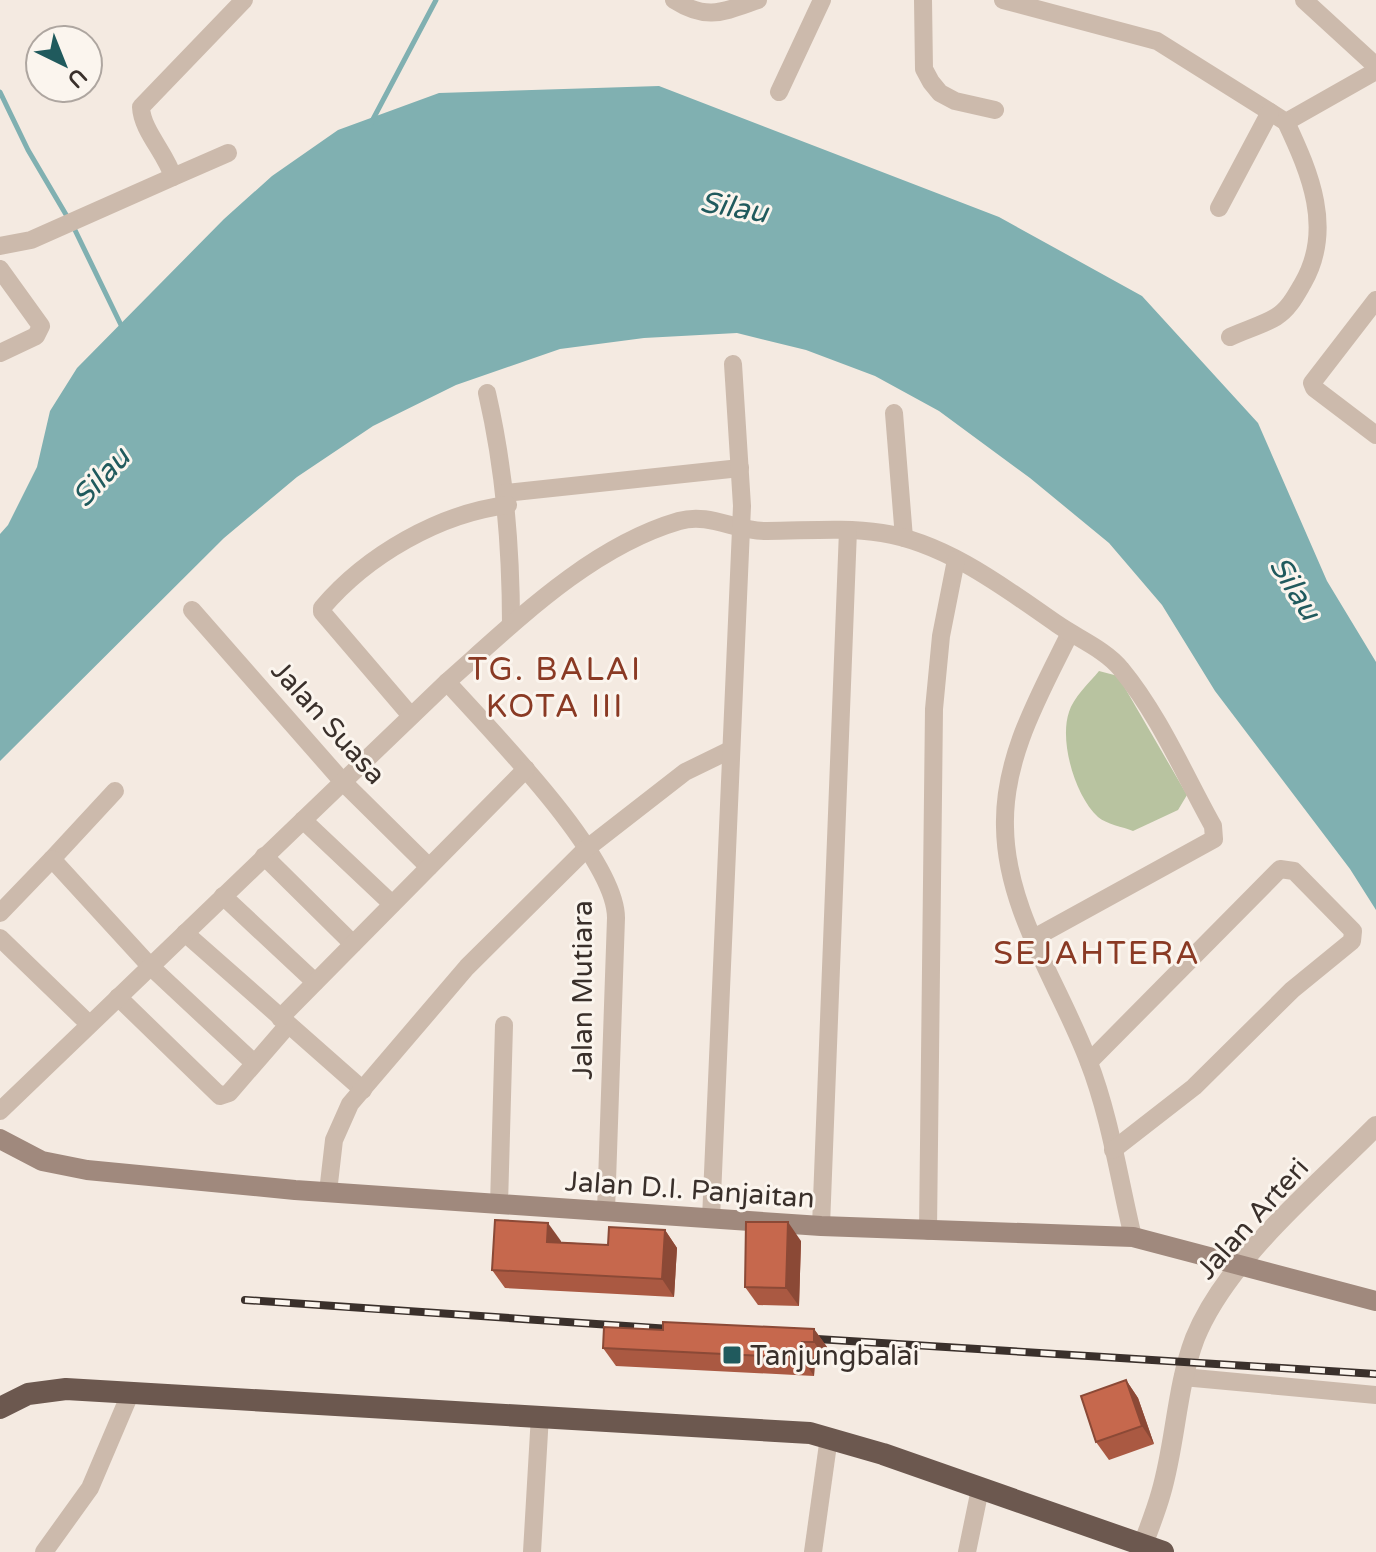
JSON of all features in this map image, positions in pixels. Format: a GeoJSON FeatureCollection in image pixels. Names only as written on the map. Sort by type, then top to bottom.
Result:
{"type":"FeatureCollection","features":[{"type":"Feature","properties":{"kind":"highway"},"geometry":{"type":"LineString","coordinates":[[0,1408],[28,1394],[66,1389],[540,1415],[829,1437],[1153,1548]]}},
{"type":"Feature","properties":{"kind":"main road","name":"Jalan D.I. Panjaitan"},"geometry":{"type":"LineString","coordinates":[[0,1139],[42,1161],[87,1170],[328,1192],[821,1226],[1133,1237],[1376,1301]]}},
{"type":"Feature","properties":{"kind":"street"},"geometry":{"type":"LineString","coordinates":[[173,177],[165,155],[141,116],[141,107],[244,0]]}},
{"type":"Feature","properties":{"kind":"street"},"geometry":{"type":"LineString","coordinates":[[674,0],[695,13],[709,14],[758,0]]}},
{"type":"Feature","properties":{"kind":"street"},"geometry":{"type":"LineString","coordinates":[[779,92],[822,0]]}},
{"type":"Feature","properties":{"kind":"street"},"geometry":{"type":"LineString","coordinates":[[923,0],[924,69],[931,82],[940,93],[955,101],[995,110]]}},
{"type":"Feature","properties":{"kind":"street"},"geometry":{"type":"LineString","coordinates":[[1003,0],[1157,41],[1278,117],[1313,190],[1319,221],[1313,260],[1296,295],[1276,317],[1230,337]]}},
{"type":"Feature","properties":{"kind":"street"},"geometry":{"type":"LineString","coordinates":[[1219,208],[1278,117],[1376,69],[1304,0]]}},
{"type":"Feature","properties":{"kind":"street"},"geometry":{"type":"LineString","coordinates":[[0,246],[31,240],[228,153]]}},
{"type":"Feature","properties":{"kind":"street"},"geometry":{"type":"LineString","coordinates":[[0,269],[41,326],[36,336],[0,353]]}},
{"type":"Feature","properties":{"kind":"street"},"geometry":{"type":"LineString","coordinates":[[1376,300],[1312,383],[1314,388],[1376,435]]}},
{"type":"Feature","properties":{"kind":"street"},"geometry":{"type":"LineString","coordinates":[[711,1219],[728,860],[728,751],[740,468],[733,364]]}},
{"type":"Feature","properties":{"kind":"street"},"geometry":{"type":"LineString","coordinates":[[487,393],[507,499],[511,625]]}},
{"type":"Feature","properties":{"kind":"street"},"geometry":{"type":"LineString","coordinates":[[894,413],[904,538]]}},
{"type":"Feature","properties":{"kind":"street"},"geometry":{"type":"LineString","coordinates":[[411,716],[322,612],[322,608],[374,560],[471,510],[507,499],[740,468]]}},
{"type":"Feature","properties":{"kind":"street"},"geometry":{"type":"LineString","coordinates":[[0,1111],[411,716],[511,625],[603,558],[677,522],[704,518],[738,530],[848,530],[904,538],[956,560],[1010,591],[1119,666],[1130,680],[1215,833],[1207,846],[1034,938]]}},
{"type":"Feature","properties":{"kind":"street"},"geometry":{"type":"LineString","coordinates":[[821,1226],[848,530]]}},
{"type":"Feature","properties":{"kind":"street"},"geometry":{"type":"LineString","coordinates":[[928,1231],[934,709],[941,636],[956,560]]}},
{"type":"Feature","properties":{"kind":"street","name":"Jalan Suasa"},"geometry":{"type":"LineString","coordinates":[[192,610],[343,782],[429,867]]}},
{"type":"Feature","properties":{"kind":"street"},"geometry":{"type":"LineString","coordinates":[[1070,633],[1020,738],[1004,825],[1012,883],[1089,1062],[1133,1237]]}},
{"type":"Feature","properties":{"kind":"street","name":"Jalan Mutiara"},"geometry":{"type":"LineString","coordinates":[[447,682],[526,769],[608,881],[616,902],[606,1211]]}},
{"type":"Feature","properties":{"kind":"street"},"geometry":{"type":"LineString","coordinates":[[328,1192],[334,1140],[350,1104],[467,967],[586,849],[685,772],[728,751]]}},
{"type":"Feature","properties":{"kind":"street"},"geometry":{"type":"LineString","coordinates":[[118,997],[220,1096],[229,1093],[315,982],[526,769]]}},
{"type":"Feature","properties":{"kind":"street"},"geometry":{"type":"LineString","coordinates":[[0,913],[115,791]]}},
{"type":"Feature","properties":{"kind":"street"},"geometry":{"type":"LineString","coordinates":[[303,820],[392,904]]}},
{"type":"Feature","properties":{"kind":"street"},"geometry":{"type":"LineString","coordinates":[[264,856],[353,944]]}},
{"type":"Feature","properties":{"kind":"street"},"geometry":{"type":"LineString","coordinates":[[52,859],[150,966],[254,1063]]}},
{"type":"Feature","properties":{"kind":"street"},"geometry":{"type":"LineString","coordinates":[[1089,1062],[1280,869],[1294,871],[1353,931],[1352,941],[1292,990],[1194,1087],[1113,1150]]}},
{"type":"Feature","properties":{"kind":"street"},"geometry":{"type":"LineString","coordinates":[[223,896],[315,982]]}},
{"type":"Feature","properties":{"kind":"street"},"geometry":{"type":"LineString","coordinates":[[185,933],[363,1090]]}},
{"type":"Feature","properties":{"kind":"street"},"geometry":{"type":"LineString","coordinates":[[0,938],[89,1024]]}},
{"type":"Feature","properties":{"kind":"street"},"geometry":{"type":"LineString","coordinates":[[499,1205],[504,1025]]}},
{"type":"Feature","properties":{"kind":"street","name":"Jalan Arteri"},"geometry":{"type":"LineString","coordinates":[[1153,1548],[1183,1377],[1196,1338],[1216,1297],[1240,1264],[1376,1126]]}},
{"type":"Feature","properties":{"kind":"street"},"geometry":{"type":"LineString","coordinates":[[1183,1377],[1376,1395]]}},
{"type":"Feature","properties":{"kind":"street"},"geometry":{"type":"LineString","coordinates":[[44,1552],[90,1488],[130,1394]]}},
{"type":"Feature","properties":{"kind":"street"},"geometry":{"type":"LineString","coordinates":[[532,1552],[540,1415]]}},
{"type":"Feature","properties":{"kind":"street"},"geometry":{"type":"LineString","coordinates":[[813,1552],[829,1437]]}},
{"type":"Feature","properties":{"kind":"street"},"geometry":{"type":"LineString","coordinates":[[967,1552],[980,1489]]}},
{"type":"Feature","properties":{"kind":"green space"},"geometry":{"type":"Polygon","coordinates":[[[1099,671],[1118,676],[1187,795],[1178,810],[1133,831],[1098,817],[1082,796],[1071,768],[1066,724],[1071,707],[1099,671]]]}},
{"type":"Feature","properties":{"kind":"water","name":"Silau"},"geometry":{"type":"Polygon","coordinates":[[[659,86],[999,217],[1142,296],[1258,423],[1327,581],[1376,662],[1376,910],[1350,869],[1215,691],[1162,605],[1109,543],[1030,478],[939,411],[875,376],[806,350],[737,333],[644,338],[560,349],[456,385],[373,426],[297,477],[224,538],[0,761],[0,534],[8,525],[37,467],[50,411],[77,368],[224,219],[272,176],[338,130],[439,93],[659,86]]]}},
{"type":"Feature","properties":{"kind":"building"},"geometry":{"type":"Polygon","coordinates":[[[495,1220],[548,1223],[547,1242],[608,1245],[609,1227],[665,1230],[662,1279],[492,1270],[495,1220]]]}},
{"type":"Feature","properties":{"kind":"building"},"geometry":{"type":"Polygon","coordinates":[[[746,1222],[788,1222],[786,1288],[745,1287],[746,1222]]]}},
{"type":"Feature","properties":{"kind":"building"},"geometry":{"type":"Polygon","coordinates":[[[663,1322],[814,1329],[814,1342],[802,1342],[802,1358],[603,1348],[604,1327],[663,1330],[663,1322]]]}},
{"type":"Feature","properties":{"kind":"building"},"geometry":{"type":"Polygon","coordinates":[[[1126,1380],[1142,1426],[1096,1442],[1081,1396],[1126,1380]]]}},
{"type":"Feature","properties":{"kind":"waterway"},"geometry":{"type":"LineString","coordinates":[[371,123],[436,0]]}},
{"type":"Feature","properties":{"kind":"waterway"},"geometry":{"type":"LineString","coordinates":[[0,92],[28,150],[68,218]]}},
{"type":"Feature","properties":{"kind":"waterway"},"geometry":{"type":"LineString","coordinates":[[73,226],[121,325]]}},
{"type":"Feature","properties":{"kind":"railway"},"geometry":{"type":"LineString","coordinates":[[245,1300],[685,1330]]}},
{"type":"Feature","properties":{"kind":"railway"},"geometry":{"type":"LineString","coordinates":[[801,1338],[1376,1374]]}},
{"type":"Feature","properties":{"kind":"place","name":"Tanjungbalai"},"geometry":{"type":"Point","coordinates":[732,1355]}},
{"type":"Feature","properties":{"kind":"district","name":"TG. BALAI KOTA III"},"geometry":{"type":"Point","coordinates":[555,688]}},
{"type":"Feature","properties":{"kind":"district","name":"SEJAHTERA"},"geometry":{"type":"Point","coordinates":[1097,953]}}]}
